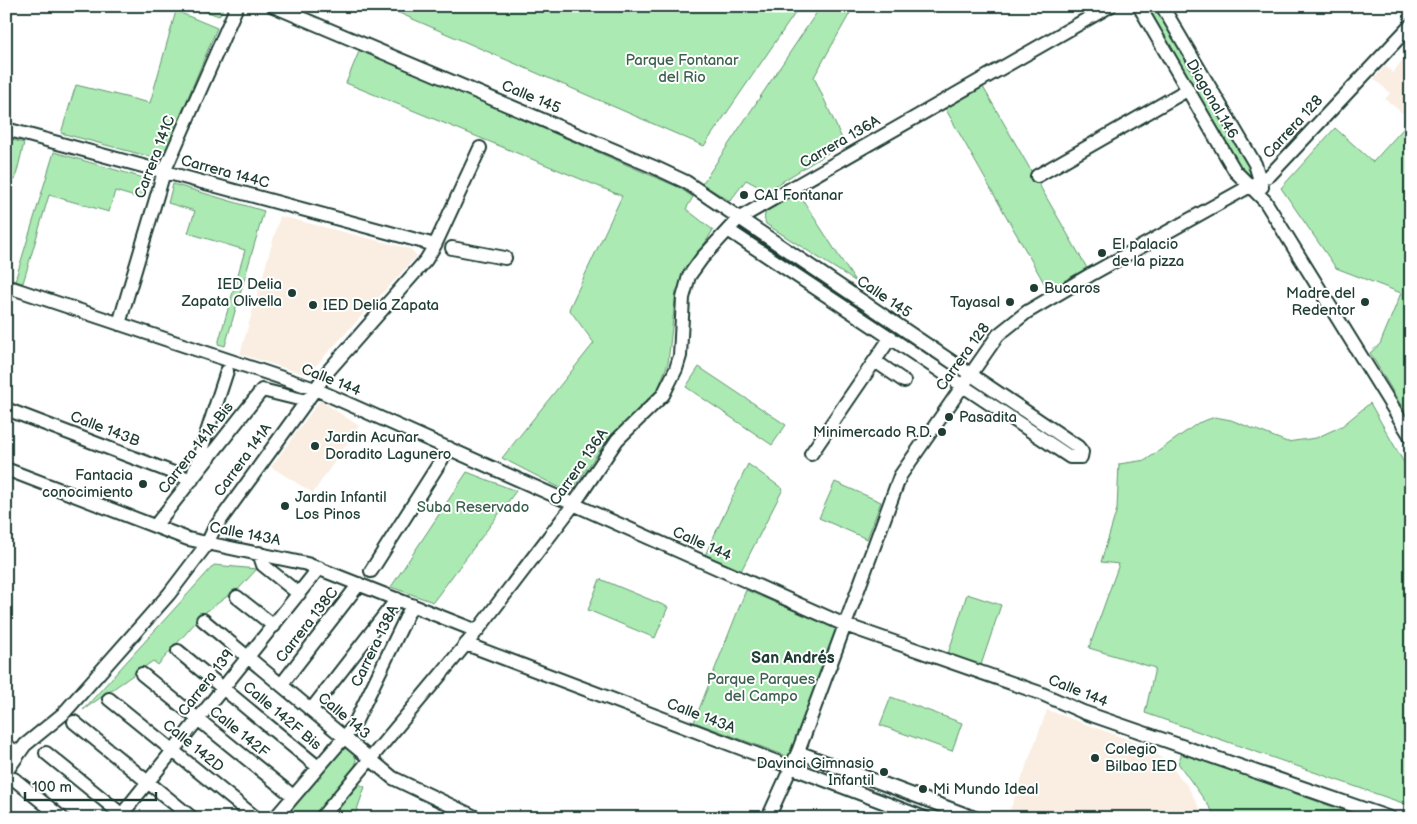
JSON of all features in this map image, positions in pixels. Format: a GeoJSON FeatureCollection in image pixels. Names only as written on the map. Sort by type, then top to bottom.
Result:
{"type":"FeatureCollection","features":[{"type":"Feature","properties":{"kind":"street","name":"Carrera 141C"},"geometry":{"type":"LineString","coordinates":[[119,324],[164,172],[236,6]]}},
{"type":"Feature","properties":{"kind":"street","name":"Calle 145"},"geometry":{"type":"LineString","coordinates":[[273,6],[686,182],[1078,448],[1082,452],[1081,457],[1070,457],[728,230]]}},
{"type":"Feature","properties":{"kind":"street","name":"Carrera 136A"},"geometry":{"type":"LineString","coordinates":[[321,818],[369,758],[477,631],[574,504],[616,440],[656,403],[670,382],[680,356],[685,287],[695,267],[738,219],[1110,6]]}},
{"type":"Feature","properties":{"kind":"street","name":"Diagonal 146"},"geometry":{"type":"LineString","coordinates":[[1139,6],[1235,171],[1266,202],[1411,437]]}},
{"type":"Feature","properties":{"kind":"street","name":"Diagonal 146"},"geometry":{"type":"LineString","coordinates":[[1162,6],[1255,164],[1266,202]]}},
{"type":"Feature","properties":{"kind":"street","name":"Carrera 128"},"geometry":{"type":"LineString","coordinates":[[768,818],[798,752],[900,476],[962,384],[998,335],[1014,321],[1098,270],[1275,171],[1411,25]]}},
{"type":"Feature","properties":{"kind":"street"},"geometry":{"type":"LineString","coordinates":[[1037,176],[1187,90]]}},
{"type":"Feature","properties":{"kind":"street","name":"Carrera 144C"},"geometry":{"type":"LineString","coordinates":[[6,129],[435,245]]}},
{"type":"Feature","properties":{"kind":"street","name":"Carrera 141A"},"geometry":{"type":"LineString","coordinates":[[10,776],[20,752],[33,738],[64,714],[170,594],[208,544],[214,528],[315,389],[419,268],[435,245],[480,148]]}},
{"type":"Feature","properties":{"kind":"street"},"geometry":{"type":"LineString","coordinates":[[452,248],[505,258]]}},
{"type":"Feature","properties":{"kind":"street","name":"Calle 144"},"geometry":{"type":"LineString","coordinates":[[6,286],[315,389],[845,625],[1040,694],[1083,712],[1390,818]]}},
{"type":"Feature","properties":{"kind":"street"},"geometry":{"type":"LineString","coordinates":[[811,454],[891,337]]}},
{"type":"Feature","properties":{"kind":"street"},"geometry":{"type":"LineString","coordinates":[[874,361],[904,381]]}},
{"type":"Feature","properties":{"kind":"street"},"geometry":{"type":"LineString","coordinates":[[192,480],[227,371]]}},
{"type":"Feature","properties":{"kind":"street","name":"Carrera 141A Bis"},"geometry":{"type":"LineString","coordinates":[[155,526],[262,390],[307,400]]}},
{"type":"Feature","properties":{"kind":"street","name":"Calle 143B"},"geometry":{"type":"LineString","coordinates":[[6,409],[192,480]]}},
{"type":"Feature","properties":{"kind":"street"},"geometry":{"type":"LineString","coordinates":[[371,571],[448,448]]}},
{"type":"Feature","properties":{"kind":"street","name":"Calle 143A"},"geometry":{"type":"LineString","coordinates":[[6,469],[155,526],[208,544],[259,553],[319,568],[477,631]]}},
{"type":"Feature","properties":{"kind":"street"},"geometry":{"type":"LineString","coordinates":[[259,553],[263,565],[300,594]]}},
{"type":"Feature","properties":{"kind":"street","name":"Carrera 139"},"geometry":{"type":"LineString","coordinates":[[122,817],[173,750],[319,568]]}},
{"type":"Feature","properties":{"kind":"street","name":"Carrera 138C"},"geometry":{"type":"LineString","coordinates":[[281,685],[359,584]]}},
{"type":"Feature","properties":{"kind":"street"},"geometry":{"type":"LineString","coordinates":[[237,597],[274,626]]}},
{"type":"Feature","properties":{"kind":"street"},"geometry":{"type":"LineString","coordinates":[[311,710],[397,599]]}},
{"type":"Feature","properties":{"kind":"street","name":"Carrera 138A"},"geometry":{"type":"LineString","coordinates":[[275,818],[344,738],[368,699],[412,605]]}},
{"type":"Feature","properties":{"kind":"street","name":"Calle 143"},"geometry":{"type":"LineString","coordinates":[[203,620],[369,758],[408,786],[477,818]]}},
{"type":"Feature","properties":{"kind":"street","name":"Calle 143A"},"geometry":{"type":"LineString","coordinates":[[466,644],[925,818]]}},
{"type":"Feature","properties":{"kind":"street","name":"Calle 142F Bis"},"geometry":{"type":"LineString","coordinates":[[178,651],[318,767]]}},
{"type":"Feature","properties":{"kind":"street","name":"Calle 142F"},"geometry":{"type":"LineString","coordinates":[[142,674],[293,796]]}},
{"type":"Feature","properties":{"kind":"street","name":"Calle 142D"},"geometry":{"type":"LineString","coordinates":[[109,699],[256,818]]}},
{"type":"Feature","properties":{"kind":"street"},"geometry":{"type":"LineString","coordinates":[[74,722],[192,818]]}},
{"type":"Feature","properties":{"kind":"street"},"geometry":{"type":"LineString","coordinates":[[6,747],[20,752]]}},
{"type":"Feature","properties":{"kind":"street"},"geometry":{"type":"LineString","coordinates":[[798,752],[975,818]]}},
{"type":"Feature","properties":{"kind":"street"},"geometry":{"type":"LineString","coordinates":[[46,753],[122,817]]}},
{"type":"Feature","properties":{"kind":"street"},"geometry":{"type":"LineString","coordinates":[[10,776],[62,818]]}},
{"type":"Feature","properties":{"kind":"shaded area"},"geometry":{"type":"Polygon","coordinates":[[[1411,47],[1411,120],[1385,99],[1390,93],[1374,79],[1385,66],[1393,73],[1411,47]]]}},
{"type":"Feature","properties":{"kind":"shaded area","name":"IED Delia Zapata"},"geometry":{"type":"Polygon","coordinates":[[[280,216],[411,249],[417,256],[307,375],[240,354],[280,216]]]}},
{"type":"Feature","properties":{"kind":"shaded area","name":"Jardin Acunar Doradito Lagunero"},"geometry":{"type":"Polygon","coordinates":[[[320,400],[359,426],[313,493],[271,467],[320,400]]]}},
{"type":"Feature","properties":{"kind":"shaded area","name":"Colegio Bilbao IED"},"geometry":{"type":"Polygon","coordinates":[[[1047,710],[1149,747],[1173,769],[1188,787],[1202,812],[1201,818],[1007,818],[1047,710]]]}},
{"type":"Feature","properties":{"kind":"green space"},"geometry":{"type":"Polygon","coordinates":[[[191,6],[224,6],[219,16],[191,6]]]}},
{"type":"Feature","properties":{"kind":"green space","name":"Parque Fontanar del Rio"},"geometry":{"type":"Polygon","coordinates":[[[383,6],[800,6],[704,146],[383,6]]]}},
{"type":"Feature","properties":{"kind":"green space"},"geometry":{"type":"Polygon","coordinates":[[[821,6],[854,6],[814,77],[844,143],[767,191],[746,180],[730,201],[702,184],[821,6]]]}},
{"type":"Feature","properties":{"kind":"green space"},"geometry":{"type":"Polygon","coordinates":[[[1143,6],[1154,6],[1255,175],[1249,180],[1233,159],[1143,6]]]}},
{"type":"Feature","properties":{"kind":"green space"},"geometry":{"type":"Polygon","coordinates":[[[176,11],[217,28],[162,160],[61,133],[76,85],[150,103],[176,11]]]}},
{"type":"Feature","properties":{"kind":"green space"},"geometry":{"type":"Polygon","coordinates":[[[360,49],[678,187],[693,197],[686,209],[713,230],[676,291],[668,363],[658,389],[607,440],[570,493],[502,458],[594,343],[569,309],[622,196],[346,83],[360,49]]]}},
{"type":"Feature","properties":{"kind":"green space"},"geometry":{"type":"Polygon","coordinates":[[[983,87],[1087,268],[1048,290],[945,108],[983,87]]]}},
{"type":"Feature","properties":{"kind":"green space"},"geometry":{"type":"Polygon","coordinates":[[[1411,120],[1411,422],[1370,353],[1380,344],[1401,293],[1336,268],[1281,188],[1335,128],[1373,162],[1411,120]]]}},
{"type":"Feature","properties":{"kind":"green space"},"geometry":{"type":"Polygon","coordinates":[[[6,138],[24,143],[15,180],[6,178],[6,138]]]}},
{"type":"Feature","properties":{"kind":"green space"},"geometry":{"type":"Polygon","coordinates":[[[54,152],[147,179],[142,199],[115,191],[109,212],[49,195],[23,283],[15,281],[54,152]]]}},
{"type":"Feature","properties":{"kind":"green space"},"geometry":{"type":"Polygon","coordinates":[[[173,184],[264,211],[225,346],[218,344],[245,250],[188,233],[195,211],[168,203],[173,184]]]}},
{"type":"Feature","properties":{"kind":"green space"},"geometry":{"type":"Polygon","coordinates":[[[797,191],[855,281],[766,224],[766,212],[769,207],[797,191]]]}},
{"type":"Feature","properties":{"kind":"green space"},"geometry":{"type":"Polygon","coordinates":[[[699,367],[786,425],[772,445],[686,387],[699,367]]]}},
{"type":"Feature","properties":{"kind":"green space"},"geometry":{"type":"Polygon","coordinates":[[[1370,403],[1411,475],[1411,806],[1145,713],[1155,668],[1089,648],[1119,564],[1101,562],[1117,509],[1119,464],[1146,460],[1198,423],[1215,417],[1231,420],[1287,442],[1316,438],[1342,426],[1370,403]]]}},
{"type":"Feature","properties":{"kind":"green space"},"geometry":{"type":"Polygon","coordinates":[[[748,464],[783,489],[741,571],[705,555],[748,464]]]}},
{"type":"Feature","properties":{"kind":"green space","name":"Suba Reservado"},"geometry":{"type":"Polygon","coordinates":[[[467,472],[516,491],[433,602],[391,587],[467,472]]]}},
{"type":"Feature","properties":{"kind":"green space"},"geometry":{"type":"Polygon","coordinates":[[[835,482],[881,502],[867,539],[819,518],[835,482]]]}},
{"type":"Feature","properties":{"kind":"green space"},"geometry":{"type":"Polygon","coordinates":[[[214,565],[257,569],[233,595],[229,595],[203,614],[158,665],[153,661],[83,710],[214,565]]]}},
{"type":"Feature","properties":{"kind":"green space"},"geometry":{"type":"Polygon","coordinates":[[[600,579],[668,607],[655,638],[588,610],[600,579]]]}},
{"type":"Feature","properties":{"kind":"green space","name":"Parque Parques del Campo"},"geometry":{"type":"Polygon","coordinates":[[[746,590],[836,629],[789,757],[694,722],[746,590]]]}},
{"type":"Feature","properties":{"kind":"green space"},"geometry":{"type":"Polygon","coordinates":[[[967,594],[1001,605],[981,665],[948,654],[967,594]]]}},
{"type":"Feature","properties":{"kind":"green space"},"geometry":{"type":"Polygon","coordinates":[[[891,697],[962,723],[952,751],[880,725],[891,697]]]}},
{"type":"Feature","properties":{"kind":"green space"},"geometry":{"type":"Polygon","coordinates":[[[344,745],[354,754],[356,760],[355,768],[315,818],[282,818],[344,745]]]}},
{"type":"Feature","properties":{"kind":"green space"},"geometry":{"type":"Polygon","coordinates":[[[1182,753],[1364,818],[1212,818],[1213,812],[1178,763],[1182,753]]]}},
{"type":"Feature","properties":{"kind":"green space"},"geometry":{"type":"Polygon","coordinates":[[[359,784],[365,787],[354,818],[332,818],[359,784]]]}},
{"type":"Feature","properties":{"kind":"place","name":"CAI Fontanar"},"geometry":{"type":"Point","coordinates":[744,195]}},
{"type":"Feature","properties":{"kind":"place","name":"El palacio de la pizza"},"geometry":{"type":"Point","coordinates":[1102,253]}},
{"type":"Feature","properties":{"kind":"place","name":"Bucaros"},"geometry":{"type":"Point","coordinates":[1034,288]}},
{"type":"Feature","properties":{"kind":"place","name":"IED Delia Zapata Olivella"},"geometry":{"type":"Point","coordinates":[292,293]}},
{"type":"Feature","properties":{"kind":"place","name":"Tayasal"},"geometry":{"type":"Point","coordinates":[1010,302]}},
{"type":"Feature","properties":{"kind":"place","name":"Madre del Redentor"},"geometry":{"type":"Point","coordinates":[1365,302]}},
{"type":"Feature","properties":{"kind":"place","name":"IED Delia Zapata"},"geometry":{"type":"Point","coordinates":[313,305]}},
{"type":"Feature","properties":{"kind":"place","name":"Pasadita"},"geometry":{"type":"Point","coordinates":[949,417]}},
{"type":"Feature","properties":{"kind":"place","name":"Minimercado R.D."},"geometry":{"type":"Point","coordinates":[942,432]}},
{"type":"Feature","properties":{"kind":"place","name":"Jardin Acunar Doradito Lagunero"},"geometry":{"type":"Point","coordinates":[315,446]}},
{"type":"Feature","properties":{"kind":"place","name":"Fantacia conocimiento"},"geometry":{"type":"Point","coordinates":[143,484]}},
{"type":"Feature","properties":{"kind":"place","name":"Jardin Infantil Los Pinos"},"geometry":{"type":"Point","coordinates":[285,506]}},
{"type":"Feature","properties":{"kind":"place","name":"Colegio Bilbao IED"},"geometry":{"type":"Point","coordinates":[1095,758]}},
{"type":"Feature","properties":{"kind":"place","name":"Davinci Gimnasio Infantil"},"geometry":{"type":"Point","coordinates":[884,772]}},
{"type":"Feature","properties":{"kind":"place","name":"Mi Mundo Ideal"},"geometry":{"type":"Point","coordinates":[923,789]}},
{"type":"Feature","properties":{"kind":"district","name":"San Andrés"},"geometry":{"type":"Point","coordinates":[793,658]}}]}
